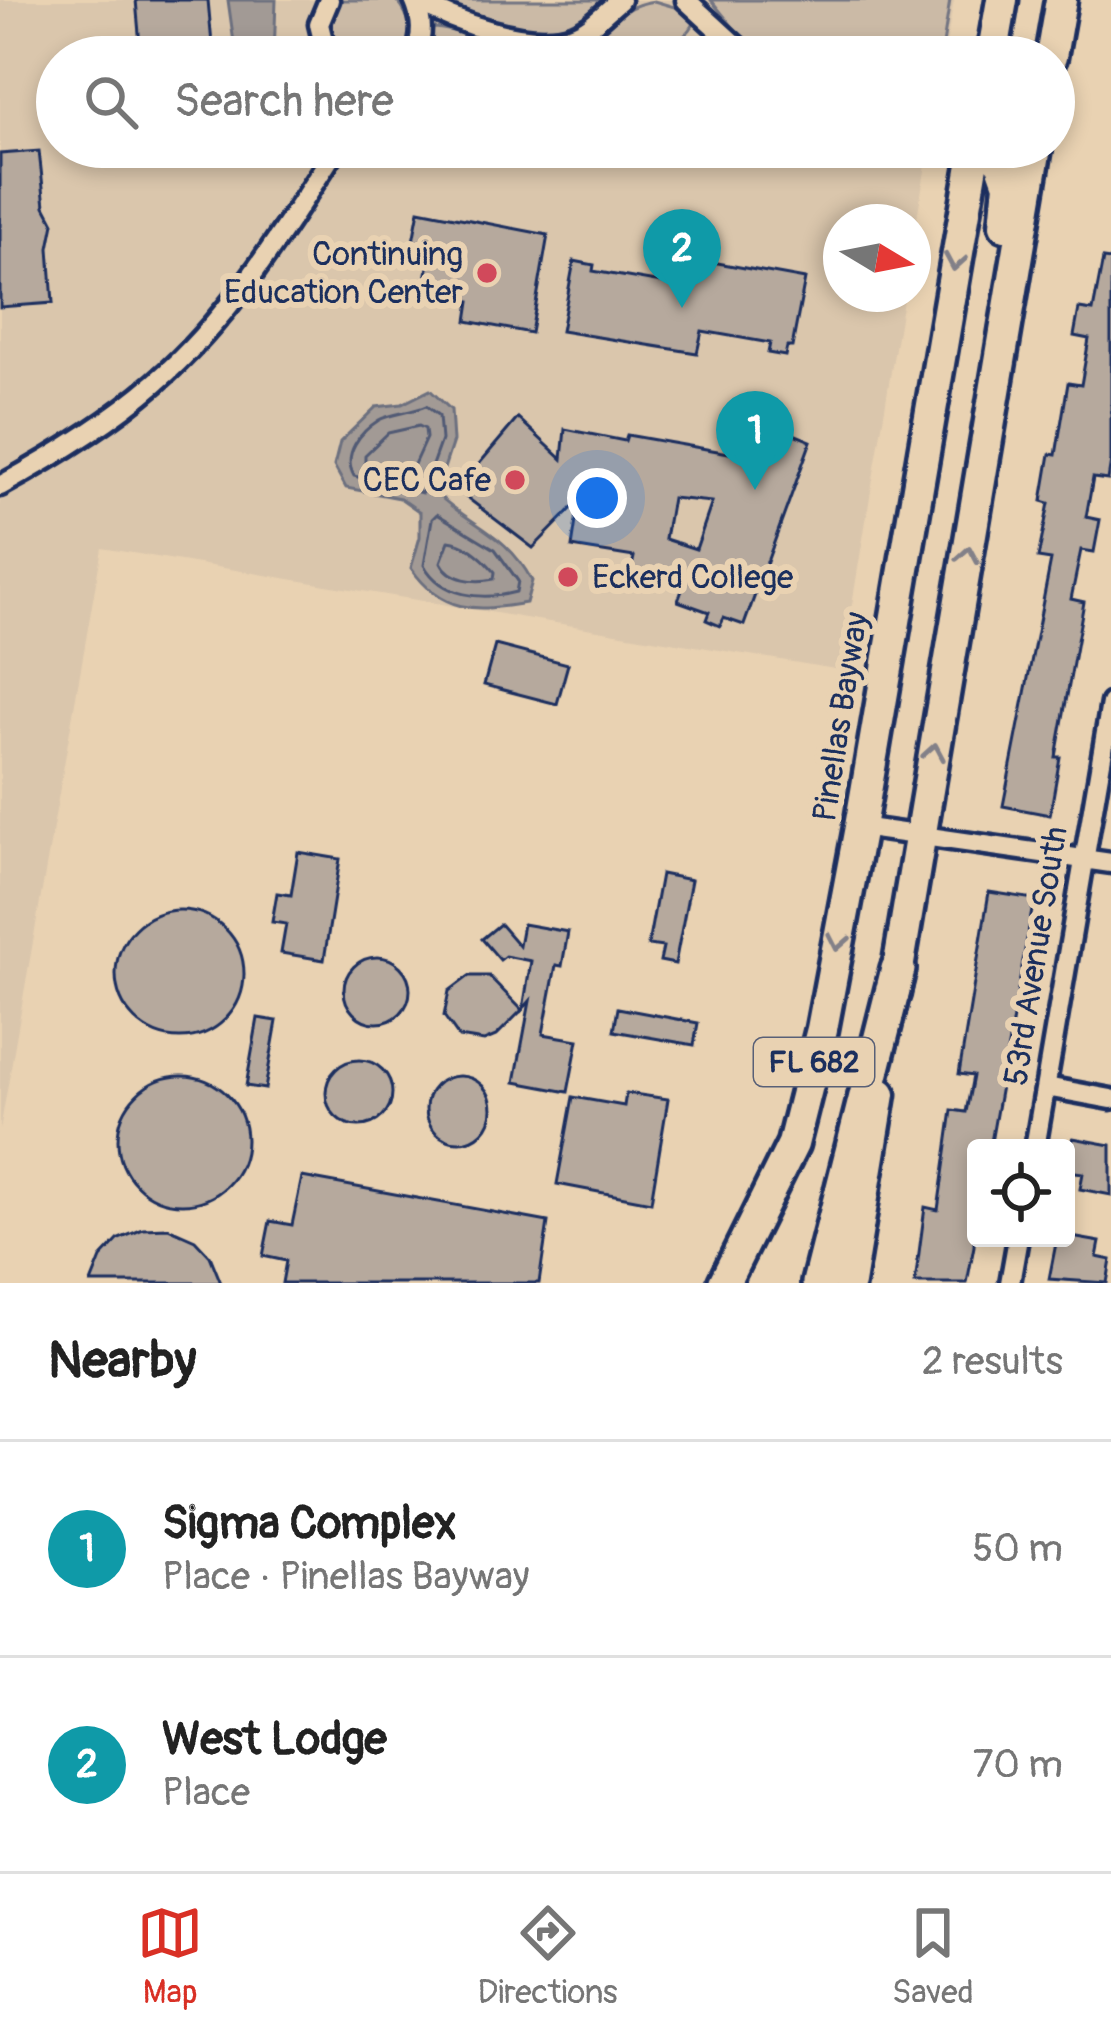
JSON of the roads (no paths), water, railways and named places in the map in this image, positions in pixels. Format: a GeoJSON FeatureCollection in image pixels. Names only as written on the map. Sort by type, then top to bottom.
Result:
{"type":"FeatureCollection","features":[{"type":"Feature","properties":{"kind":"highway"},"geometry":{"type":"LineString","coordinates":[[819,1283],[898,969]]}},
{"type":"Feature","properties":{"kind":"main road"},"geometry":{"type":"LineString","coordinates":[[996,36],[1002,0]]}},
{"type":"Feature","properties":{"kind":"main road","name":"Pinellas Bayway"},"geometry":{"type":"LineString","coordinates":[[724,1283],[793,1144],[822,1029],[972,168]]}},
{"type":"Feature","properties":{"kind":"main road"},"geometry":{"type":"LineString","coordinates":[[992,410],[992,336],[1009,184],[1003,168]]}},
{"type":"Feature","properties":{"kind":"main road","name":"FL 682"},"geometry":{"type":"LineString","coordinates":[[849,1283],[1032,168]]}},
{"type":"Feature","properties":{"kind":"street"},"geometry":{"type":"LineString","coordinates":[[322,36],[320,21],[328,0]]}},
{"type":"Feature","properties":{"kind":"street"},"geometry":{"type":"LineString","coordinates":[[414,0],[446,17],[486,29],[537,36]]}},
{"type":"Feature","properties":{"kind":"street"},"geometry":{"type":"LineString","coordinates":[[414,0],[422,18],[422,36]]}},
{"type":"Feature","properties":{"kind":"street"},"geometry":{"type":"LineString","coordinates":[[566,36],[620,0]]}},
{"type":"Feature","properties":{"kind":"street"},"geometry":{"type":"LineString","coordinates":[[686,0],[725,36]]}},
{"type":"Feature","properties":{"kind":"street"},"geometry":{"type":"LineString","coordinates":[[318,178],[321,168]]}},
{"type":"Feature","properties":{"kind":"street"},"geometry":{"type":"LineString","coordinates":[[0,486],[46,460],[155,383],[242,289],[324,168]]}},
{"type":"Feature","properties":{"kind":"street","name":"53rd Avenue South"},"geometry":{"type":"LineString","coordinates":[[1037,1139],[1111,703]]}},
{"type":"Feature","properties":{"kind":"street"},"geometry":{"type":"LineString","coordinates":[[860,827],[1111,863]]}},
{"type":"Feature","properties":{"kind":"street"},"geometry":{"type":"LineString","coordinates":[[1046,1088],[1111,1099]]}},
{"type":"Feature","properties":{"kind":"street"},"geometry":{"type":"LineString","coordinates":[[1010,1283],[1016,1247]]}},
{"type":"Feature","properties":{"kind":"water"},"geometry":{"type":"Polygon","coordinates":[[[228,0],[276,0],[275,36],[233,36],[228,0]]]}},
{"type":"Feature","properties":{"kind":"water"},"geometry":{"type":"Polygon","coordinates":[[[430,390],[451,410],[453,441],[436,493],[512,552],[532,581],[526,603],[475,608],[435,594],[411,568],[420,537],[420,512],[400,498],[346,488],[334,466],[340,442],[376,407],[402,404],[430,390]]]}},
{"type":"Feature","properties":{"kind":"place","name":"Continuing Education Center"},"geometry":{"type":"Point","coordinates":[487,273]}},
{"type":"Feature","properties":{"kind":"place","name":"West Lodge"},"geometry":{"type":"Point","coordinates":[682,308]}},
{"type":"Feature","properties":{"kind":"place","name":"CEC Cafe"},"geometry":{"type":"Point","coordinates":[515,480]}},
{"type":"Feature","properties":{"kind":"place","name":"Sigma Complex"},"geometry":{"type":"Point","coordinates":[755,490]}},
{"type":"Feature","properties":{"kind":"place","name":"Eckerd College"},"geometry":{"type":"Point","coordinates":[568,577]}}]}
